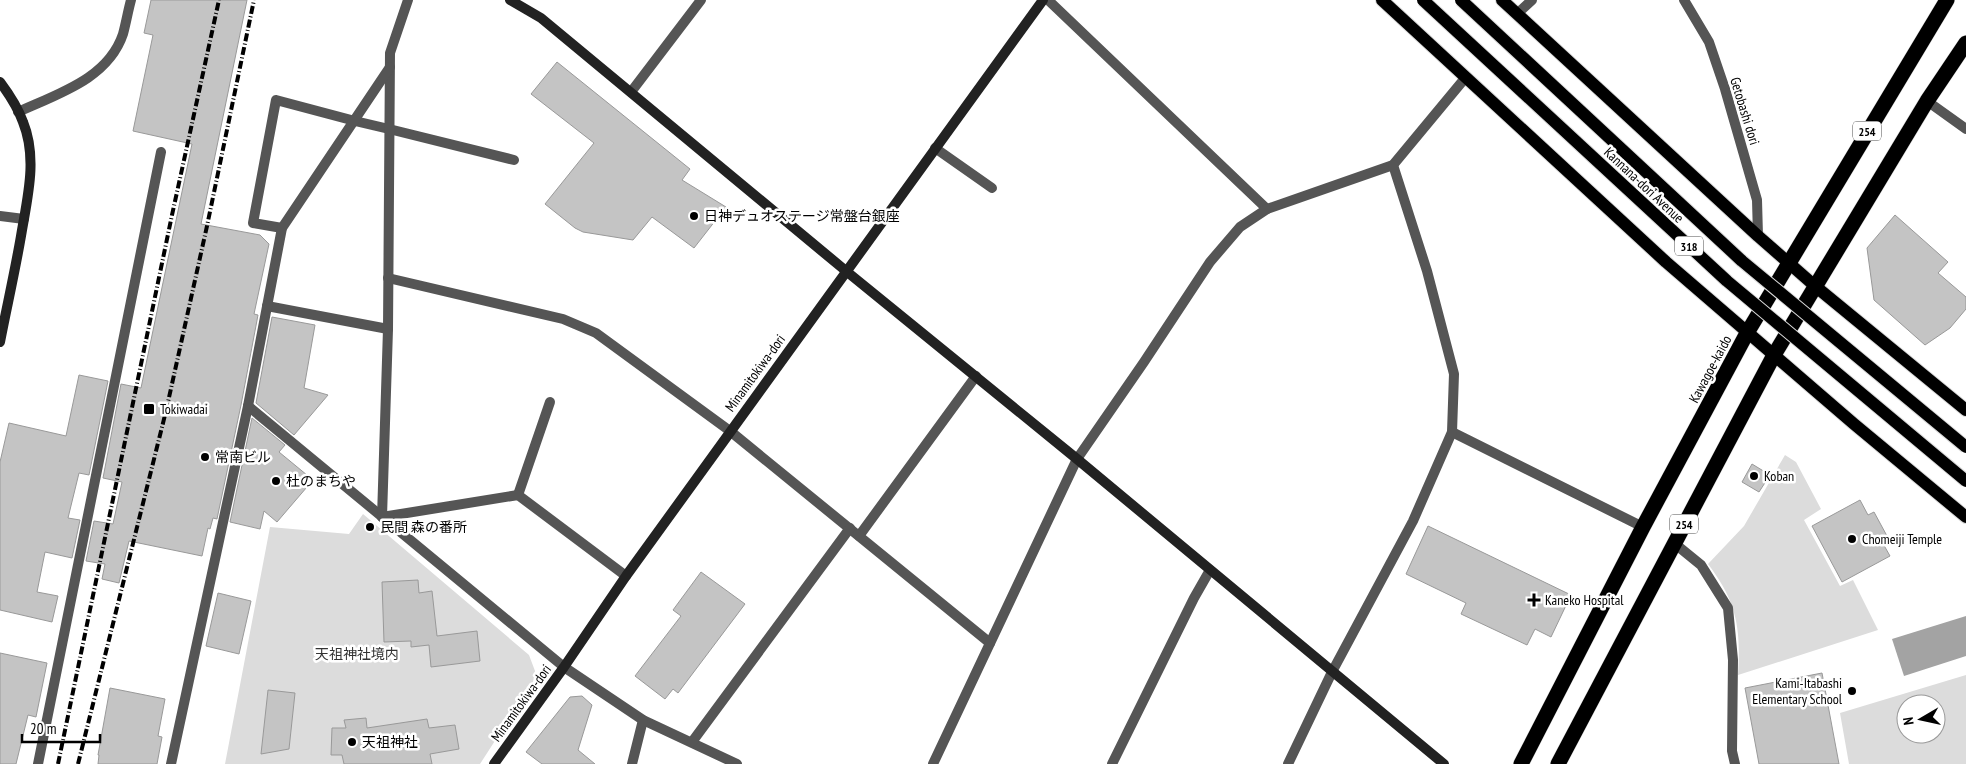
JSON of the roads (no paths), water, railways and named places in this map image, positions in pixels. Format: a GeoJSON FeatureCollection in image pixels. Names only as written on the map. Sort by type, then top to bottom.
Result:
{"type":"FeatureCollection","features":[{"type":"Feature","properties":{"kind":"highway","name":"Kawagoe-kaido"},"geometry":{"type":"LineString","coordinates":[[1521,764],[1643,527],[1748,333],[1788,263],[1947,0]]}},
{"type":"Feature","properties":{"kind":"highway","name":"254"},"geometry":{"type":"LineString","coordinates":[[1558,764],[1774,355],[1927,101],[1966,43]]}},
{"type":"Feature","properties":{"kind":"main road"},"geometry":{"type":"LineString","coordinates":[[1382,0],[1666,262],[1966,517]]}},
{"type":"Feature","properties":{"kind":"main road","name":"Kannana-dori Avenue"},"geometry":{"type":"LineString","coordinates":[[1423,0],[1727,281],[1966,481]]}},
{"type":"Feature","properties":{"kind":"main road","name":"Kannana-dori Avenue"},"geometry":{"type":"LineString","coordinates":[[1461,0],[1742,261],[1966,447]]}},
{"type":"Feature","properties":{"kind":"main road"},"geometry":{"type":"LineString","coordinates":[[1502,0],[1788,263],[1966,410]]}},
{"type":"Feature","properties":{"kind":"street"},"geometry":{"type":"LineString","coordinates":[[18,112],[83,82],[101,69],[122,35],[131,0]]}},
{"type":"Feature","properties":{"kind":"street"},"geometry":{"type":"LineString","coordinates":[[382,517],[388,330],[390,53],[408,0]]}},
{"type":"Feature","properties":{"kind":"street"},"geometry":{"type":"LineString","coordinates":[[510,0],[541,18],[1444,764]]}},
{"type":"Feature","properties":{"kind":"street"},"geometry":{"type":"LineString","coordinates":[[631,92],[701,0]]}},
{"type":"Feature","properties":{"kind":"street","name":"Minamitokiwa-dori"},"geometry":{"type":"LineString","coordinates":[[494,764],[730,431],[1043,0]]}},
{"type":"Feature","properties":{"kind":"street"},"geometry":{"type":"LineString","coordinates":[[1048,0],[1267,209]]}},
{"type":"Feature","properties":{"kind":"street"},"geometry":{"type":"LineString","coordinates":[[1517,14],[1532,0]]}},
{"type":"Feature","properties":{"kind":"street","name":"Getobashi dori"},"geometry":{"type":"LineString","coordinates":[[1684,0],[1708,42],[1725,89],[1757,200],[1758,236]]}},
{"type":"Feature","properties":{"kind":"street"},"geometry":{"type":"LineString","coordinates":[[171,764],[248,406],[282,228],[390,67]]}},
{"type":"Feature","properties":{"kind":"street"},"geometry":{"type":"LineString","coordinates":[[933,764],[1077,459],[1210,262],[1240,227],[1267,209],[1393,165],[1466,77]]}},
{"type":"Feature","properties":{"kind":"street"},"geometry":{"type":"LineString","coordinates":[[0,82],[24,122],[30,155],[30,183],[0,342]]}},
{"type":"Feature","properties":{"kind":"street"},"geometry":{"type":"LineString","coordinates":[[282,228],[253,223],[276,100],[514,160]]}},
{"type":"Feature","properties":{"kind":"street"},"geometry":{"type":"LineString","coordinates":[[1927,101],[1966,129]]}},
{"type":"Feature","properties":{"kind":"street"},"geometry":{"type":"LineString","coordinates":[[935,148],[992,188]]}},
{"type":"Feature","properties":{"kind":"street"},"geometry":{"type":"LineString","coordinates":[[38,764],[161,152]]}},
{"type":"Feature","properties":{"kind":"street"},"geometry":{"type":"LineString","coordinates":[[1288,764],[1332,672],[1413,521],[1452,432],[1454,374],[1427,271],[1393,165]]}},
{"type":"Feature","properties":{"kind":"street"},"geometry":{"type":"LineString","coordinates":[[0,216],[24,219]]}},
{"type":"Feature","properties":{"kind":"street"},"geometry":{"type":"LineString","coordinates":[[388,278],[563,319],[596,333],[730,431],[990,643]]}},
{"type":"Feature","properties":{"kind":"street"},"geometry":{"type":"LineString","coordinates":[[267,306],[388,330]]}},
{"type":"Feature","properties":{"kind":"street"},"geometry":{"type":"LineString","coordinates":[[859,536],[976,376]]}},
{"type":"Feature","properties":{"kind":"street"},"geometry":{"type":"LineString","coordinates":[[518,495],[550,402]]}},
{"type":"Feature","properties":{"kind":"street"},"geometry":{"type":"LineString","coordinates":[[248,406],[564,666],[643,720],[737,764]]}},
{"type":"Feature","properties":{"kind":"street"},"geometry":{"type":"LineString","coordinates":[[1452,432],[1643,527]]}},
{"type":"Feature","properties":{"kind":"street"},"geometry":{"type":"LineString","coordinates":[[382,517],[518,495],[626,576]]}},
{"type":"Feature","properties":{"kind":"street"},"geometry":{"type":"LineString","coordinates":[[692,742],[850,528]]}},
{"type":"Feature","properties":{"kind":"street"},"geometry":{"type":"LineString","coordinates":[[1674,543],[1700,565],[1728,608],[1733,660],[1732,751],[1735,764]]}},
{"type":"Feature","properties":{"kind":"street"},"geometry":{"type":"LineString","coordinates":[[1112,764],[1194,598],[1210,570]]}},
{"type":"Feature","properties":{"kind":"street"},"geometry":{"type":"LineString","coordinates":[[632,764],[643,720]]}},
{"type":"Feature","properties":{"kind":"railway"},"geometry":{"type":"LineString","coordinates":[[58,764],[172,215],[219,0]]}},
{"type":"Feature","properties":{"kind":"railway"},"geometry":{"type":"LineString","coordinates":[[78,764],[166,411],[254,0]]}},
{"type":"Feature","properties":{"kind":"place","name":"日神デュオステージ常盤台銀座"},"geometry":{"type":"Point","coordinates":[694,216]}},
{"type":"Feature","properties":{"kind":"place","name":"Tokiwadai"},"geometry":{"type":"Point","coordinates":[149,409]}},
{"type":"Feature","properties":{"kind":"place","name":"常南ビル"},"geometry":{"type":"Point","coordinates":[205,457]}},
{"type":"Feature","properties":{"kind":"place","name":"Koban"},"geometry":{"type":"Point","coordinates":[1754,476]}},
{"type":"Feature","properties":{"kind":"place","name":"杜のまちや"},"geometry":{"type":"Point","coordinates":[276,481]}},
{"type":"Feature","properties":{"kind":"place","name":"民間 森の番所"},"geometry":{"type":"Point","coordinates":[370,527]}},
{"type":"Feature","properties":{"kind":"place","name":"Chomeiji Temple"},"geometry":{"type":"Point","coordinates":[1852,539]}},
{"type":"Feature","properties":{"kind":"place","name":"Kaneko Hospital"},"geometry":{"type":"Point","coordinates":[1534,600]}},
{"type":"Feature","properties":{"kind":"place","name":"Kami-Itabashi Elementary School"},"geometry":{"type":"Point","coordinates":[1852,691]}},
{"type":"Feature","properties":{"kind":"place","name":"天祖神社"},"geometry":{"type":"Point","coordinates":[352,742]}},
{"type":"Feature","properties":{"kind":"park label","name":"天祖神社境内"},"geometry":{"type":"Point","coordinates":[357,654]}}]}
